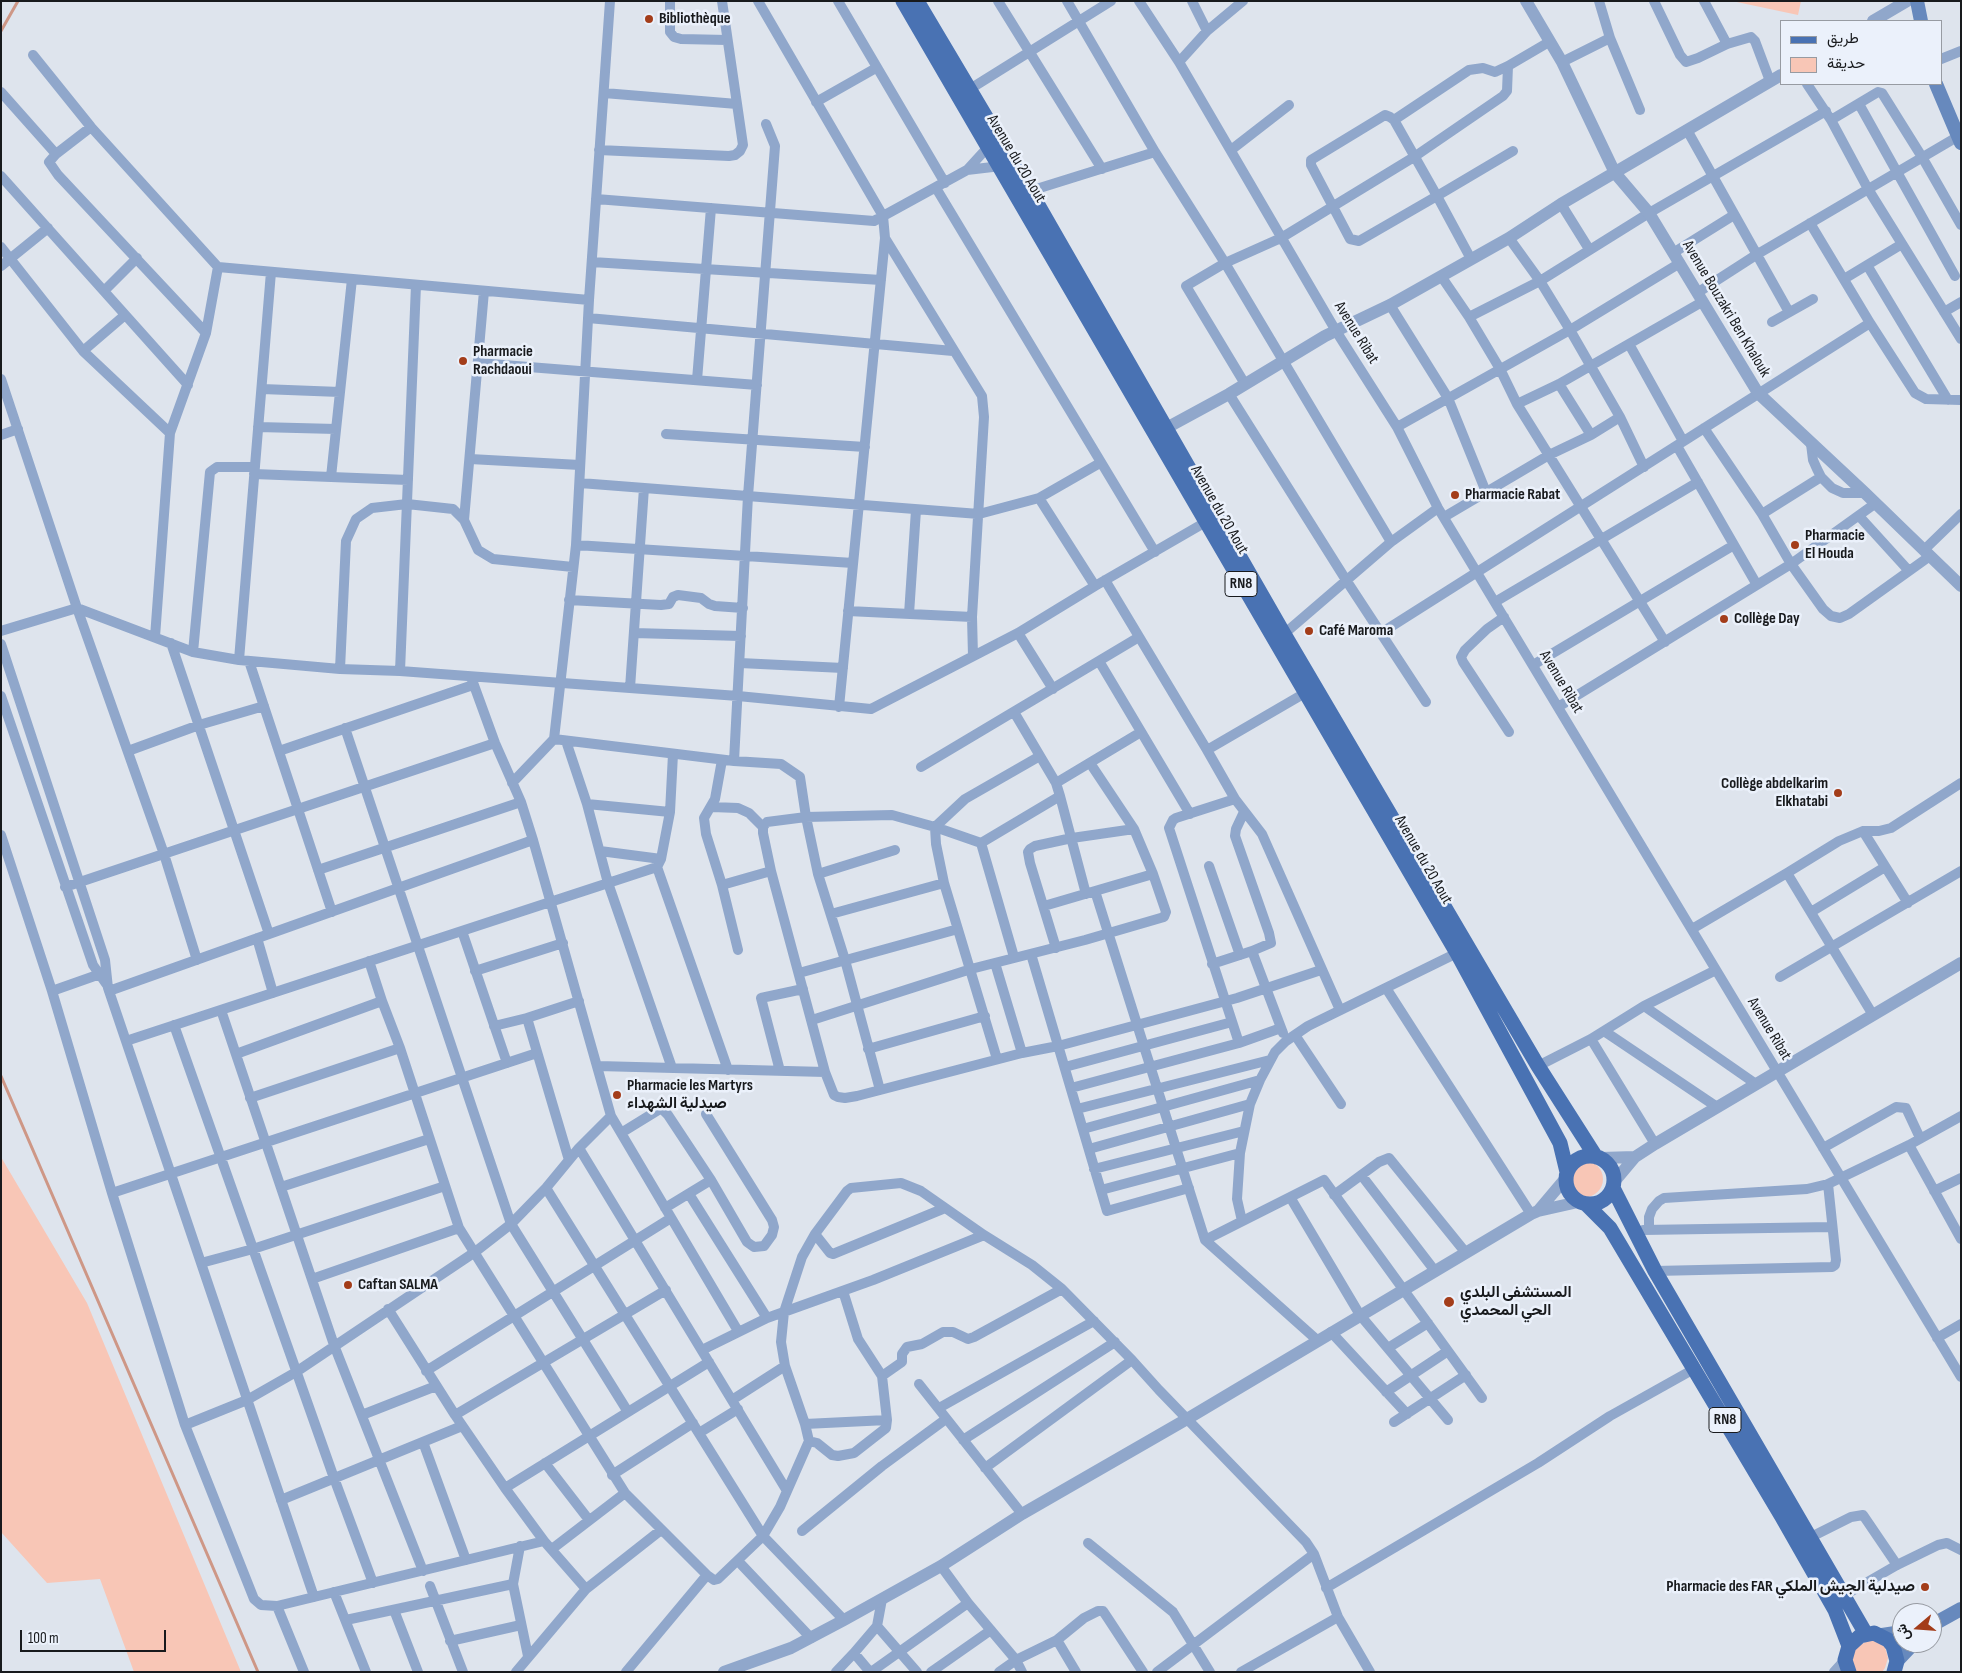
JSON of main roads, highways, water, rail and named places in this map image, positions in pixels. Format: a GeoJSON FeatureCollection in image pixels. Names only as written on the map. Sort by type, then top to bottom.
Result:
{"type":"FeatureCollection","features":[{"type":"Feature","properties":{"kind":"main road","name":"Avenue du 20 Aout"},"geometry":{"type":"LineString","coordinates":[[903,1],[988,147],[1160,431],[1211,520],[1305,693],[1457,953],[1560,1143],[1566,1176]]}},
{"type":"Feature","properties":{"kind":"main road","name":"Avenue du 20 Aout"},"geometry":{"type":"LineString","coordinates":[[917,1],[1030,191],[1160,431]]}},
{"type":"Feature","properties":{"kind":"main road"},"geometry":{"type":"LineString","coordinates":[[1917,1],[1921,20]]}},
{"type":"Feature","properties":{"kind":"main road"},"geometry":{"type":"LineString","coordinates":[[1936,85],[1959,140]]}},
{"type":"Feature","properties":{"kind":"main road","name":"Avenue du 20 Aout"},"geometry":{"type":"LineString","coordinates":[[1211,520],[1284,634],[1538,1066],[1599,1158]]}},
{"type":"Feature","properties":{"kind":"main road"},"geometry":{"type":"LineString","coordinates":[[1566,1176],[1569,1166],[1578,1158],[1590,1156],[1599,1158]]}},
{"type":"Feature","properties":{"kind":"main road","name":"RN8"},"geometry":{"type":"LineString","coordinates":[[1599,1158],[1612,1171],[1614,1185],[1642,1230],[1655,1271],[1845,1595],[1874,1634],[1893,1646],[1896,1668]]}},
{"type":"Feature","properties":{"kind":"main road","name":"RN8"},"geometry":{"type":"LineString","coordinates":[[1566,1176],[1568,1193],[1610,1228],[1797,1542],[1835,1610],[1848,1659]]}},
{"type":"Feature","properties":{"kind":"main road"},"geometry":{"type":"LineString","coordinates":[[1582,1203],[1600,1202],[1608,1196],[1614,1185]]}},
{"type":"Feature","properties":{"kind":"main road"},"geometry":{"type":"LineString","coordinates":[[1942,1619],[1961,1609]]}},
{"type":"Feature","properties":{"kind":"main road"},"geometry":{"type":"LineString","coordinates":[[1848,1659],[1860,1636],[1892,1633]]}},
{"type":"Feature","properties":{"kind":"main road"},"geometry":{"type":"LineString","coordinates":[[1896,1668],[1907,1653]]}},
{"type":"Feature","properties":{"kind":"waterway"},"geometry":{"type":"LineString","coordinates":[[1,31],[18,1]]}},
{"type":"Feature","properties":{"kind":"waterway"},"geometry":{"type":"LineString","coordinates":[[1,1076],[258,1672]]}},
{"type":"Feature","properties":{"kind":"place","name":"Bibliothèque"},"geometry":{"type":"Point","coordinates":[649,19]}},
{"type":"Feature","properties":{"kind":"place","name":"Pharmacie Rachdaoui"},"geometry":{"type":"Point","coordinates":[463,361]}},
{"type":"Feature","properties":{"kind":"place","name":"Pharmacie Rabat"},"geometry":{"type":"Point","coordinates":[1455,495]}},
{"type":"Feature","properties":{"kind":"place","name":"Pharmacie El Houda"},"geometry":{"type":"Point","coordinates":[1795,545]}},
{"type":"Feature","properties":{"kind":"place","name":"Collège Day"},"geometry":{"type":"Point","coordinates":[1724,619]}},
{"type":"Feature","properties":{"kind":"place","name":"Café Maroma"},"geometry":{"type":"Point","coordinates":[1309,631]}},
{"type":"Feature","properties":{"kind":"place","name":"Collège abdelkarim Elkhatabi"},"geometry":{"type":"Point","coordinates":[1838,793]}},
{"type":"Feature","properties":{"kind":"place","name":"Pharmacie les Martyrs صيدلية الشهداء"},"geometry":{"type":"Point","coordinates":[617,1095]}},
{"type":"Feature","properties":{"kind":"place","name":"Caftan SALMA"},"geometry":{"type":"Point","coordinates":[348,1285]}},
{"type":"Feature","properties":{"kind":"place","name":"المستشفى البلدي الحي المحمدي"},"geometry":{"type":"Point","coordinates":[1449,1302]}},
{"type":"Feature","properties":{"kind":"place","name":"Pharmacie des FAR صيدلية الجيش الملكي"},"geometry":{"type":"Point","coordinates":[1925,1587]}}]}
